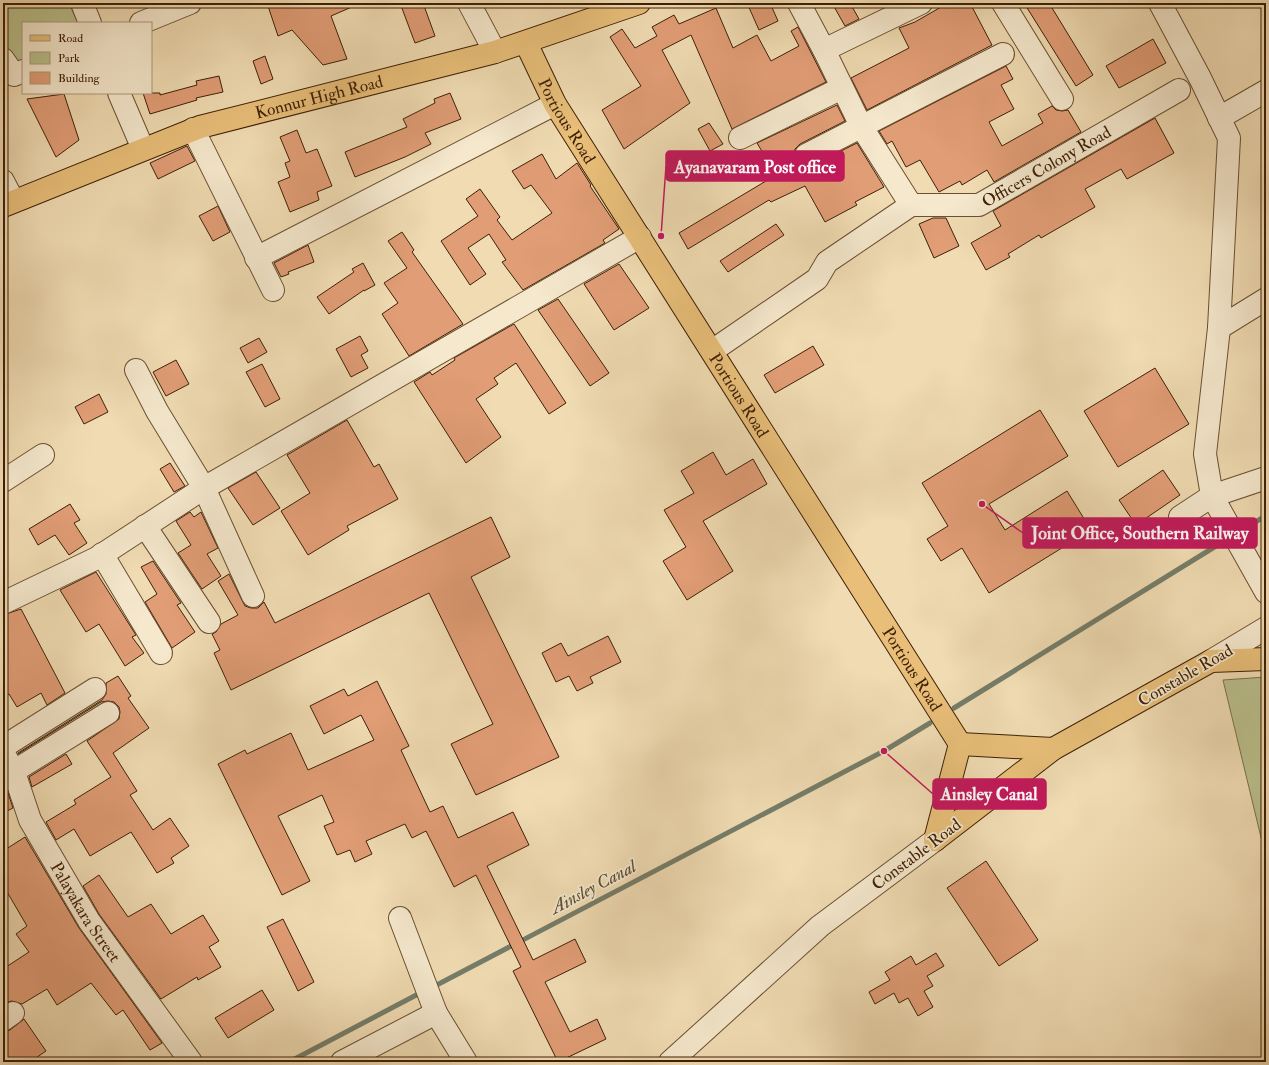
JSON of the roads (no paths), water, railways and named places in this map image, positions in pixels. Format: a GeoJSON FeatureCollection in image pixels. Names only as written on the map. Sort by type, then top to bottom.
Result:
{"type":"FeatureCollection","features":[{"type":"Feature","properties":{"kind":"main road","name":"Konnur High Road"},"geometry":{"type":"LineString","coordinates":[[8,203],[193,129],[495,52],[640,3]]}},
{"type":"Feature","properties":{"kind":"main road","name":"Portious Road"},"geometry":{"type":"LineString","coordinates":[[526,42],[555,104],[960,744]]}},
{"type":"Feature","properties":{"kind":"main road"},"geometry":{"type":"LineString","coordinates":[[1211,661],[1266,659]]}},
{"type":"Feature","properties":{"kind":"main road","name":"Constable Road"},"geometry":{"type":"LineString","coordinates":[[935,840],[1053,749],[1211,661]]}},
{"type":"Feature","properties":{"kind":"main road"},"geometry":{"type":"LineString","coordinates":[[935,840],[960,744],[1053,749]]}},
{"type":"Feature","properties":{"kind":"street"},"geometry":{"type":"LineString","coordinates":[[82,3],[90,22]]}},
{"type":"Feature","properties":{"kind":"street"},"geometry":{"type":"LineString","coordinates":[[143,22],[190,3]]}},
{"type":"Feature","properties":{"kind":"street"},"geometry":{"type":"LineString","coordinates":[[469,3],[495,52]]}},
{"type":"Feature","properties":{"kind":"street"},"geometry":{"type":"LineString","coordinates":[[712,352],[817,279],[827,262],[911,205],[861,126],[799,3]]}},
{"type":"Feature","properties":{"kind":"street"},"geometry":{"type":"LineString","coordinates":[[824,50],[921,3]]}},
{"type":"Feature","properties":{"kind":"street"},"geometry":{"type":"LineString","coordinates":[[1003,3],[1062,99]]}},
{"type":"Feature","properties":{"kind":"street"},"geometry":{"type":"LineString","coordinates":[[1160,3],[1200,78],[1228,138],[1219,328],[1205,454],[1212,496],[1266,592]]}},
{"type":"Feature","properties":{"kind":"street"},"geometry":{"type":"LineString","coordinates":[[806,155],[1003,54]]}},
{"type":"Feature","properties":{"kind":"street"},"geometry":{"type":"LineString","coordinates":[[3,59],[14,75],[22,71]]}},
{"type":"Feature","properties":{"kind":"street"},"geometry":{"type":"LineString","coordinates":[[740,138],[842,88]]}},
{"type":"Feature","properties":{"kind":"street","name":"Officers Colony Road"},"geometry":{"type":"LineString","coordinates":[[911,205],[979,205],[1179,90]]}},
{"type":"Feature","properties":{"kind":"street"},"geometry":{"type":"LineString","coordinates":[[1219,118],[1266,91]]}},
{"type":"Feature","properties":{"kind":"street"},"geometry":{"type":"LineString","coordinates":[[119,94],[142,149]]}},
{"type":"Feature","properties":{"kind":"street"},"geometry":{"type":"LineString","coordinates":[[256,258],[555,104]]}},
{"type":"Feature","properties":{"kind":"street"},"geometry":{"type":"LineString","coordinates":[[193,129],[273,290]]}},
{"type":"Feature","properties":{"kind":"street"},"geometry":{"type":"LineString","coordinates":[[3,181],[8,203]]}},
{"type":"Feature","properties":{"kind":"street"},"geometry":{"type":"LineString","coordinates":[[3,603],[102,554],[204,488],[640,237]]}},
{"type":"Feature","properties":{"kind":"street"},"geometry":{"type":"LineString","coordinates":[[1219,328],[1266,299]]}},
{"type":"Feature","properties":{"kind":"street"},"geometry":{"type":"LineString","coordinates":[[136,370],[157,411],[204,488],[253,596]]}},
{"type":"Feature","properties":{"kind":"street"},"geometry":{"type":"LineString","coordinates":[[3,481],[43,455]]}},
{"type":"Feature","properties":{"kind":"street"},"geometry":{"type":"LineString","coordinates":[[1180,517],[1212,496],[1266,478]]}},
{"type":"Feature","properties":{"kind":"street"},"geometry":{"type":"LineString","coordinates":[[145,526],[209,622]]}},
{"type":"Feature","properties":{"kind":"street"},"geometry":{"type":"LineString","coordinates":[[102,554],[161,653]]}},
{"type":"Feature","properties":{"kind":"street","name":"Constable Road"},"geometry":{"type":"LineString","coordinates":[[1211,661],[1266,628]]}},
{"type":"Feature","properties":{"kind":"street"},"geometry":{"type":"LineString","coordinates":[[3,747],[95,689]]}},
{"type":"Feature","properties":{"kind":"street"},"geometry":{"type":"LineString","coordinates":[[8,775],[108,713]]}},
{"type":"Feature","properties":{"kind":"street","name":"Palayakara Street"},"geometry":{"type":"LineString","coordinates":[[3,752],[8,775],[30,820],[89,921],[188,1061]]}},
{"type":"Feature","properties":{"kind":"street","name":"Constable Road"},"geometry":{"type":"LineString","coordinates":[[670,1062],[820,926],[935,840]]}},
{"type":"Feature","properties":{"kind":"street"},"geometry":{"type":"LineString","coordinates":[[400,918],[430,997],[466,1062]]}},
{"type":"Feature","properties":{"kind":"street"},"geometry":{"type":"LineString","coordinates":[[342,1062],[430,997]]}},
{"type":"Feature","properties":{"kind":"waterway","name":"Ainsley Canal"},"geometry":{"type":"LineString","coordinates":[[1237,532],[1266,516]]}},
{"type":"Feature","properties":{"kind":"waterway","name":"Ainsley Canal"},"geometry":{"type":"LineString","coordinates":[[954,708],[1229,538]]}},
{"type":"Feature","properties":{"kind":"waterway","name":"Ainsley Canal"},"geometry":{"type":"LineString","coordinates":[[431,988],[884,751],[930,723]]}},
{"type":"Feature","properties":{"kind":"waterway","name":"Ainsley Canal"},"geometry":{"type":"LineString","coordinates":[[289,1062],[422,992]]}},
{"type":"Feature","properties":{"kind":"place","name":"Ayanavaram Post office"},"geometry":{"type":"Point","coordinates":[661,236]}},
{"type":"Feature","properties":{"kind":"place","name":"Joint Office, Southern Railway"},"geometry":{"type":"Point","coordinates":[982,504]}},
{"type":"Feature","properties":{"kind":"place","name":"Ainsley Canal"},"geometry":{"type":"Point","coordinates":[884,751]}}]}
